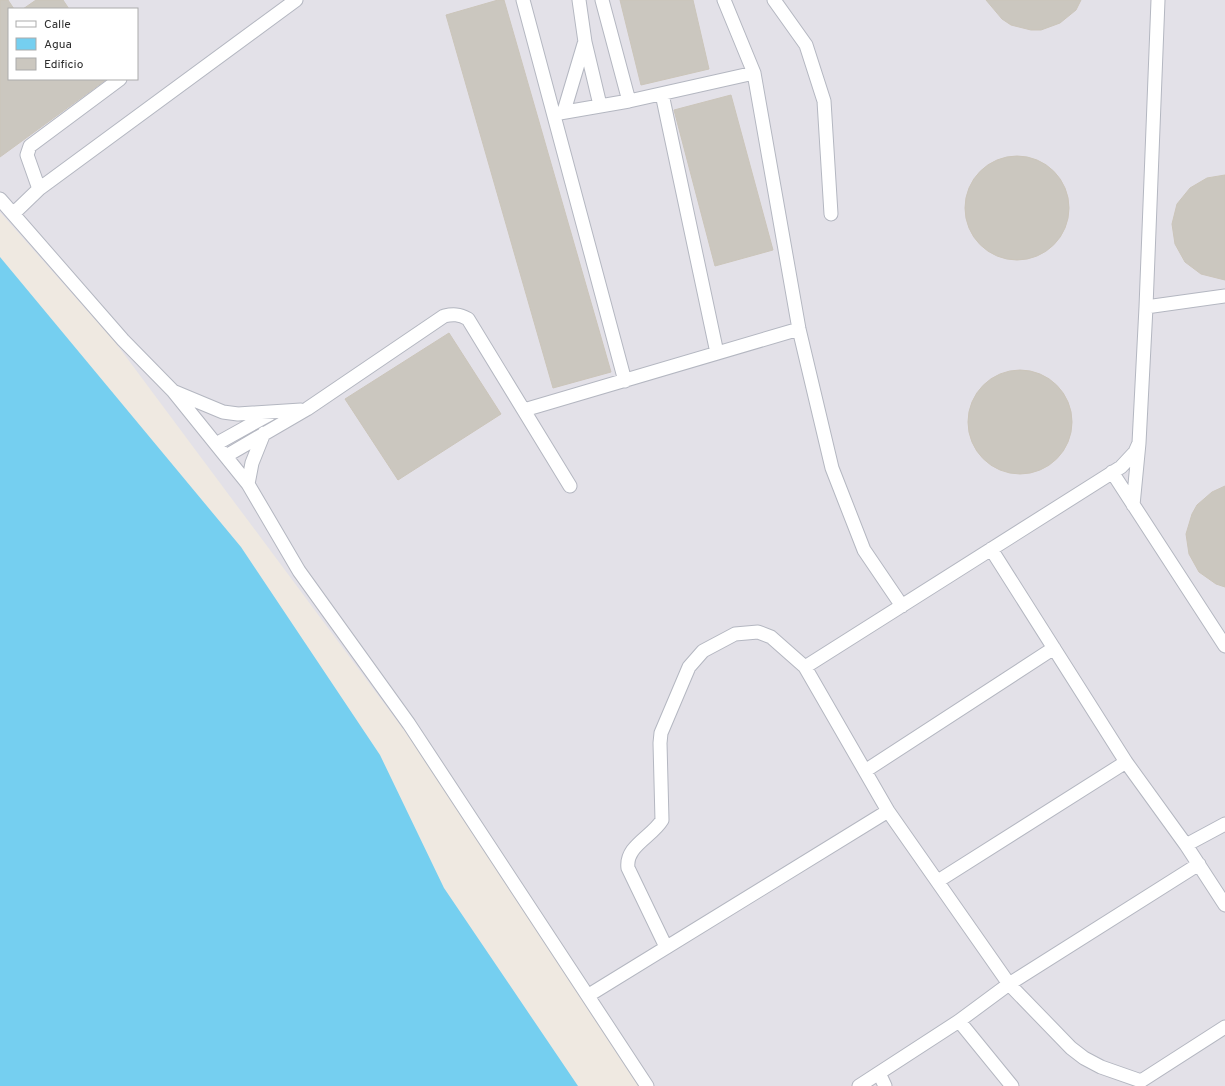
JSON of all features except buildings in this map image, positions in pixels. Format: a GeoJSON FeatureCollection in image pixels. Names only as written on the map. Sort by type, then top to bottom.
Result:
{"type":"FeatureCollection","features":[{"type":"Feature","properties":{"kind":"street"},"geometry":{"type":"LineString","coordinates":[[13,214],[39,189],[296,0]]}},
{"type":"Feature","properties":{"kind":"street"},"geometry":{"type":"LineString","coordinates":[[524,0],[559,113],[625,380]]}},
{"type":"Feature","properties":{"kind":"street"},"geometry":{"type":"LineString","coordinates":[[579,0],[585,42],[600,106]]}},
{"type":"Feature","properties":{"kind":"street"},"geometry":{"type":"LineString","coordinates":[[602,0],[629,101]]}},
{"type":"Feature","properties":{"kind":"street"},"geometry":{"type":"LineString","coordinates":[[724,0],[754,73],[799,329],[832,468],[864,550],[902,606]]}},
{"type":"Feature","properties":{"kind":"street"},"geometry":{"type":"LineString","coordinates":[[774,0],[806,45],[820,84],[824,101],[831,214]]}},
{"type":"Feature","properties":{"kind":"street"},"geometry":{"type":"LineString","coordinates":[[1133,505],[1139,443],[1146,307],[1158,0]]}},
{"type":"Feature","properties":{"kind":"street"},"geometry":{"type":"LineString","coordinates":[[559,113],[585,42]]}},
{"type":"Feature","properties":{"kind":"street"},"geometry":{"type":"LineString","coordinates":[[559,113],[629,101],[754,73]]}},
{"type":"Feature","properties":{"kind":"street"},"geometry":{"type":"LineString","coordinates":[[39,189],[27,155],[30,146],[119,80]]}},
{"type":"Feature","properties":{"kind":"street"},"geometry":{"type":"LineString","coordinates":[[662,94],[717,353]]}},
{"type":"Feature","properties":{"kind":"street"},"geometry":{"type":"LineString","coordinates":[[0,199],[123,340],[173,391],[248,484],[299,571],[409,724],[589,995],[647,1086]]}},
{"type":"Feature","properties":{"kind":"street"},"geometry":{"type":"LineString","coordinates":[[1146,307],[1225,296]]}},
{"type":"Feature","properties":{"kind":"street"},"geometry":{"type":"LineString","coordinates":[[226,456],[307,409],[444,316],[452,314],[461,315],[468,319],[570,486]]}},
{"type":"Feature","properties":{"kind":"street"},"geometry":{"type":"LineString","coordinates":[[524,410],[799,329]]}},
{"type":"Feature","properties":{"kind":"street"},"geometry":{"type":"LineString","coordinates":[[173,391],[223,412],[238,414],[272,413],[307,409]]}},
{"type":"Feature","properties":{"kind":"street"},"geometry":{"type":"LineString","coordinates":[[216,444],[272,413]]}},
{"type":"Feature","properties":{"kind":"street"},"geometry":{"type":"LineString","coordinates":[[248,484],[252,463],[264,433]]}},
{"type":"Feature","properties":{"kind":"street"},"geometry":{"type":"LineString","coordinates":[[805,667],[1112,472],[1129,460],[1139,443]]}},
{"type":"Feature","properties":{"kind":"street"},"geometry":{"type":"LineString","coordinates":[[1112,472],[1224,642]]}},
{"type":"Feature","properties":{"kind":"street"},"geometry":{"type":"LineString","coordinates":[[991,549],[1126,762],[1186,845],[1225,905]]}},
{"type":"Feature","properties":{"kind":"street"},"geometry":{"type":"LineString","coordinates":[[666,947],[628,868],[627,861],[630,853],[659,826],[662,820],[660,744],[662,733],[689,667],[704,651],[735,634],[758,632],[771,637],[805,667],[888,811],[1009,984],[1071,1048],[1084,1058],[1142,1083],[1225,1027]]}},
{"type":"Feature","properties":{"kind":"street"},"geometry":{"type":"LineString","coordinates":[[865,771],[1054,648]]}},
{"type":"Feature","properties":{"kind":"street"},"geometry":{"type":"LineString","coordinates":[[938,881],[1126,762]]}},
{"type":"Feature","properties":{"kind":"street"},"geometry":{"type":"LineString","coordinates":[[589,995],[888,811]]}},
{"type":"Feature","properties":{"kind":"street"},"geometry":{"type":"LineString","coordinates":[[1186,845],[1225,824]]}},
{"type":"Feature","properties":{"kind":"street"},"geometry":{"type":"LineString","coordinates":[[859,1086],[959,1021],[1009,984],[1199,864]]}},
{"type":"Feature","properties":{"kind":"street"},"geometry":{"type":"LineString","coordinates":[[959,1021],[1012,1086]]}},
{"type":"Feature","properties":{"kind":"street"},"geometry":{"type":"LineString","coordinates":[[878,1073],[885,1086]]}},
{"type":"Feature","properties":{"kind":"shaded area"},"geometry":{"type":"Polygon","coordinates":[[[0,0],[1225,0],[1225,1086],[648,1086],[404,730],[115,342],[0,212],[0,0]]]}},
{"type":"Feature","properties":{"kind":"water"},"geometry":{"type":"Polygon","coordinates":[[[0,257],[241,547],[380,755],[444,888],[578,1086],[0,1086],[0,257]]]}}]}
